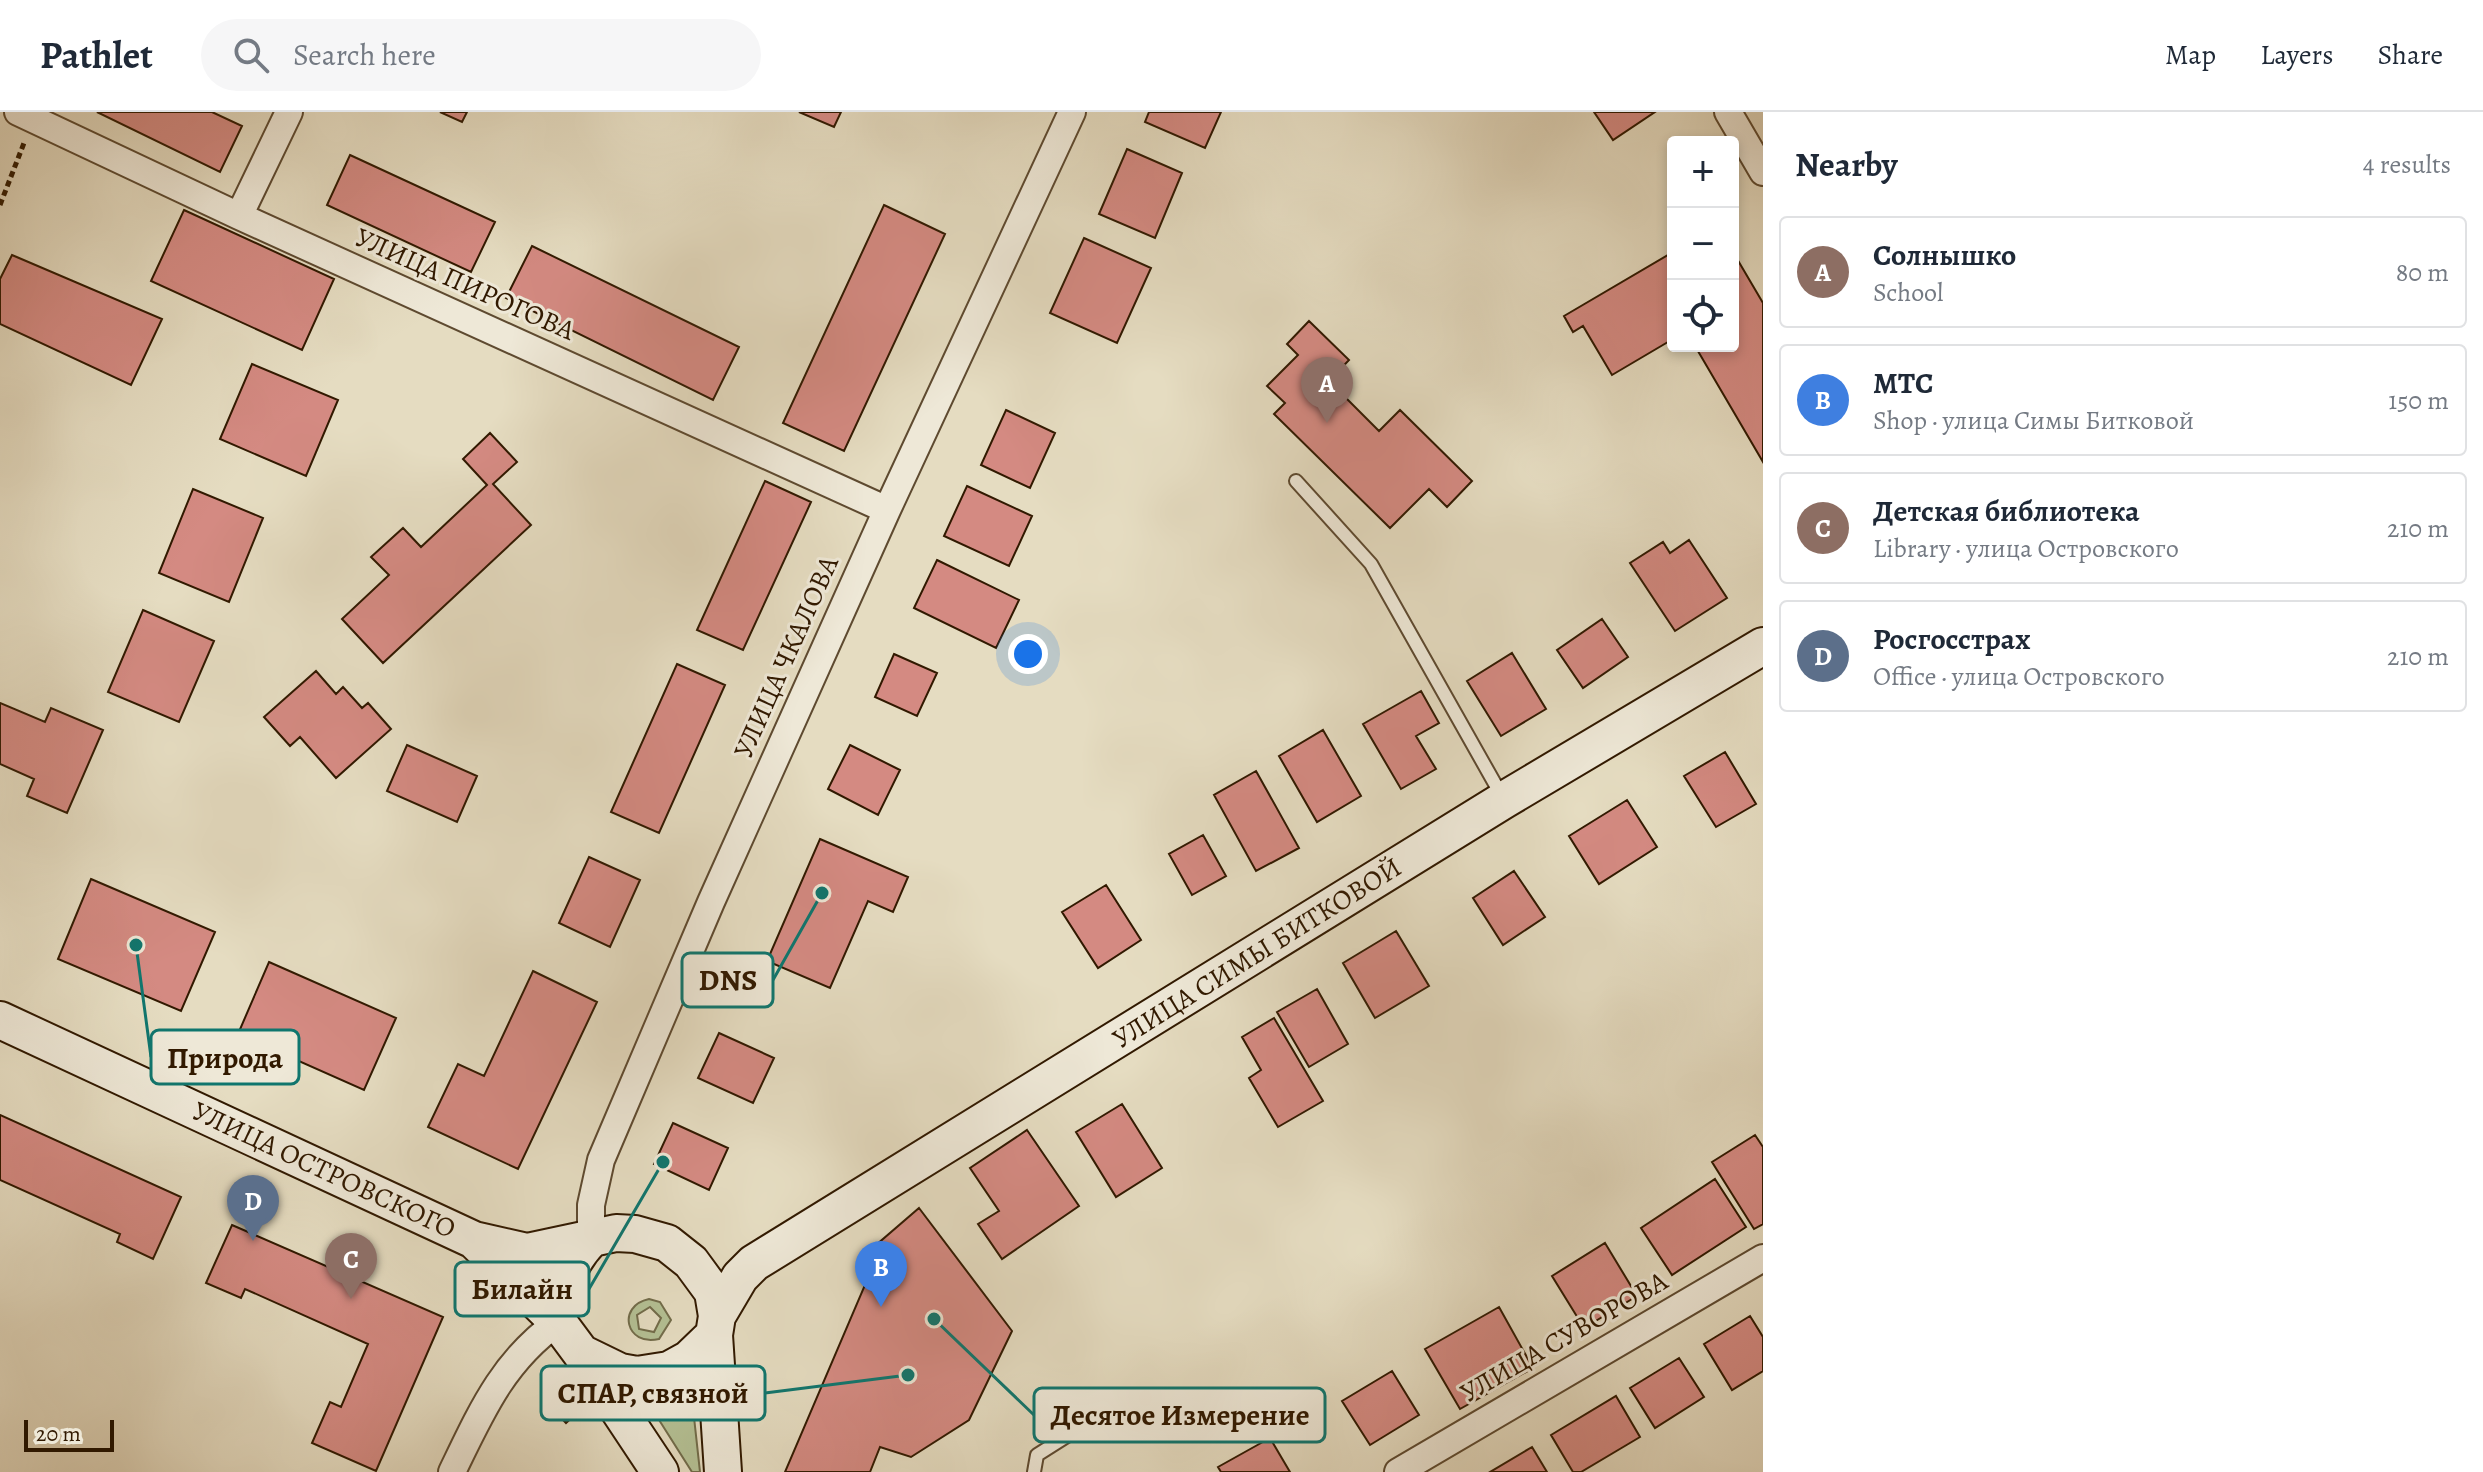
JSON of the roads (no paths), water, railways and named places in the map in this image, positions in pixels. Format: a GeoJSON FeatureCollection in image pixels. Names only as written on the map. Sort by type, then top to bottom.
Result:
{"type":"FeatureCollection","features":[{"type":"Feature","properties":{"kind":"street"},"geometry":{"type":"LineString","coordinates":[[239,216],[289,112]]}},
{"type":"Feature","properties":{"kind":"street","name":"УЛИЦА ЧКАЛОВА"},"geometry":{"type":"LineString","coordinates":[[591,1239],[591,1205],[601,1160],[717,888],[887,510],[1072,112]]}},
{"type":"Feature","properties":{"kind":"street"},"geometry":{"type":"LineString","coordinates":[[1728,112],[1763,172]]}},
{"type":"Feature","properties":{"kind":"street","name":"УЛИЦА ПИРОГОВА"},"geometry":{"type":"LineString","coordinates":[[26,116],[887,510]]}},
{"type":"Feature","properties":{"kind":"street","name":"УЛИЦА СИМЫ БИТКОВОЙ"},"geometry":{"type":"LineString","coordinates":[[754,1263],[1504,800],[1763,646]]}},
{"type":"Feature","properties":{"kind":"street","name":"УЛИЦА ОСТРОВСКОГО"},"geometry":{"type":"LineString","coordinates":[[0,1020],[474,1240],[527,1252],[591,1239]]}},
{"type":"Feature","properties":{"kind":"street"},"geometry":{"type":"LineString","coordinates":[[660,1472],[558,1322],[560,1292],[575,1256],[591,1239],[616,1233],[635,1234],[667,1243],[695,1268],[713,1292],[723,1472]]}},
{"type":"Feature","properties":{"kind":"street","name":"УЛИЦА ОСТРОВСКОГО"},"geometry":{"type":"LineString","coordinates":[[474,1240],[558,1322]]}},
{"type":"Feature","properties":{"kind":"street","name":"УЛИЦА СУВОРОВА"},"geometry":{"type":"LineString","coordinates":[[1398,1472],[1763,1258]]}},
{"type":"Feature","properties":{"kind":"street"},"geometry":{"type":"LineString","coordinates":[[695,1268],[728,1269],[754,1263]]}},
{"type":"Feature","properties":{"kind":"street"},"geometry":{"type":"LineString","coordinates":[[581,1353],[620,1372],[637,1375],[669,1370],[689,1359],[715,1326],[740,1277],[754,1263]]}},
{"type":"Feature","properties":{"kind":"street"},"geometry":{"type":"LineString","coordinates":[[452,1472],[511,1363],[530,1342],[558,1322]]}},
{"type":"Feature","properties":{"kind":"lane"},"geometry":{"type":"LineString","coordinates":[[1296,481],[1371,564],[1504,800]]}},
{"type":"Feature","properties":{"kind":"lane"},"geometry":{"type":"LineString","coordinates":[[1034,1472],[1037,1455],[1097,1417]]}},
{"type":"Feature","properties":{"kind":"place","name":"Солнышко"},"geometry":{"type":"Point","coordinates":[1327,423]}},
{"type":"Feature","properties":{"kind":"place","name":"DNS"},"geometry":{"type":"Point","coordinates":[822,893]}},
{"type":"Feature","properties":{"kind":"place","name":"Природа"},"geometry":{"type":"Point","coordinates":[136,945]}},
{"type":"Feature","properties":{"kind":"place","name":"Билайн"},"geometry":{"type":"Point","coordinates":[663,1162]}},
{"type":"Feature","properties":{"kind":"place","name":"Росгосстрах"},"geometry":{"type":"Point","coordinates":[253,1241]}},
{"type":"Feature","properties":{"kind":"place","name":"Детская библиотека"},"geometry":{"type":"Point","coordinates":[351,1299]}},
{"type":"Feature","properties":{"kind":"place","name":"МТС"},"geometry":{"type":"Point","coordinates":[881,1307]}},
{"type":"Feature","properties":{"kind":"place","name":"Десятое Измерение"},"geometry":{"type":"Point","coordinates":[934,1319]}},
{"type":"Feature","properties":{"kind":"place","name":"СПАР, связной"},"geometry":{"type":"Point","coordinates":[908,1375]}}]}
